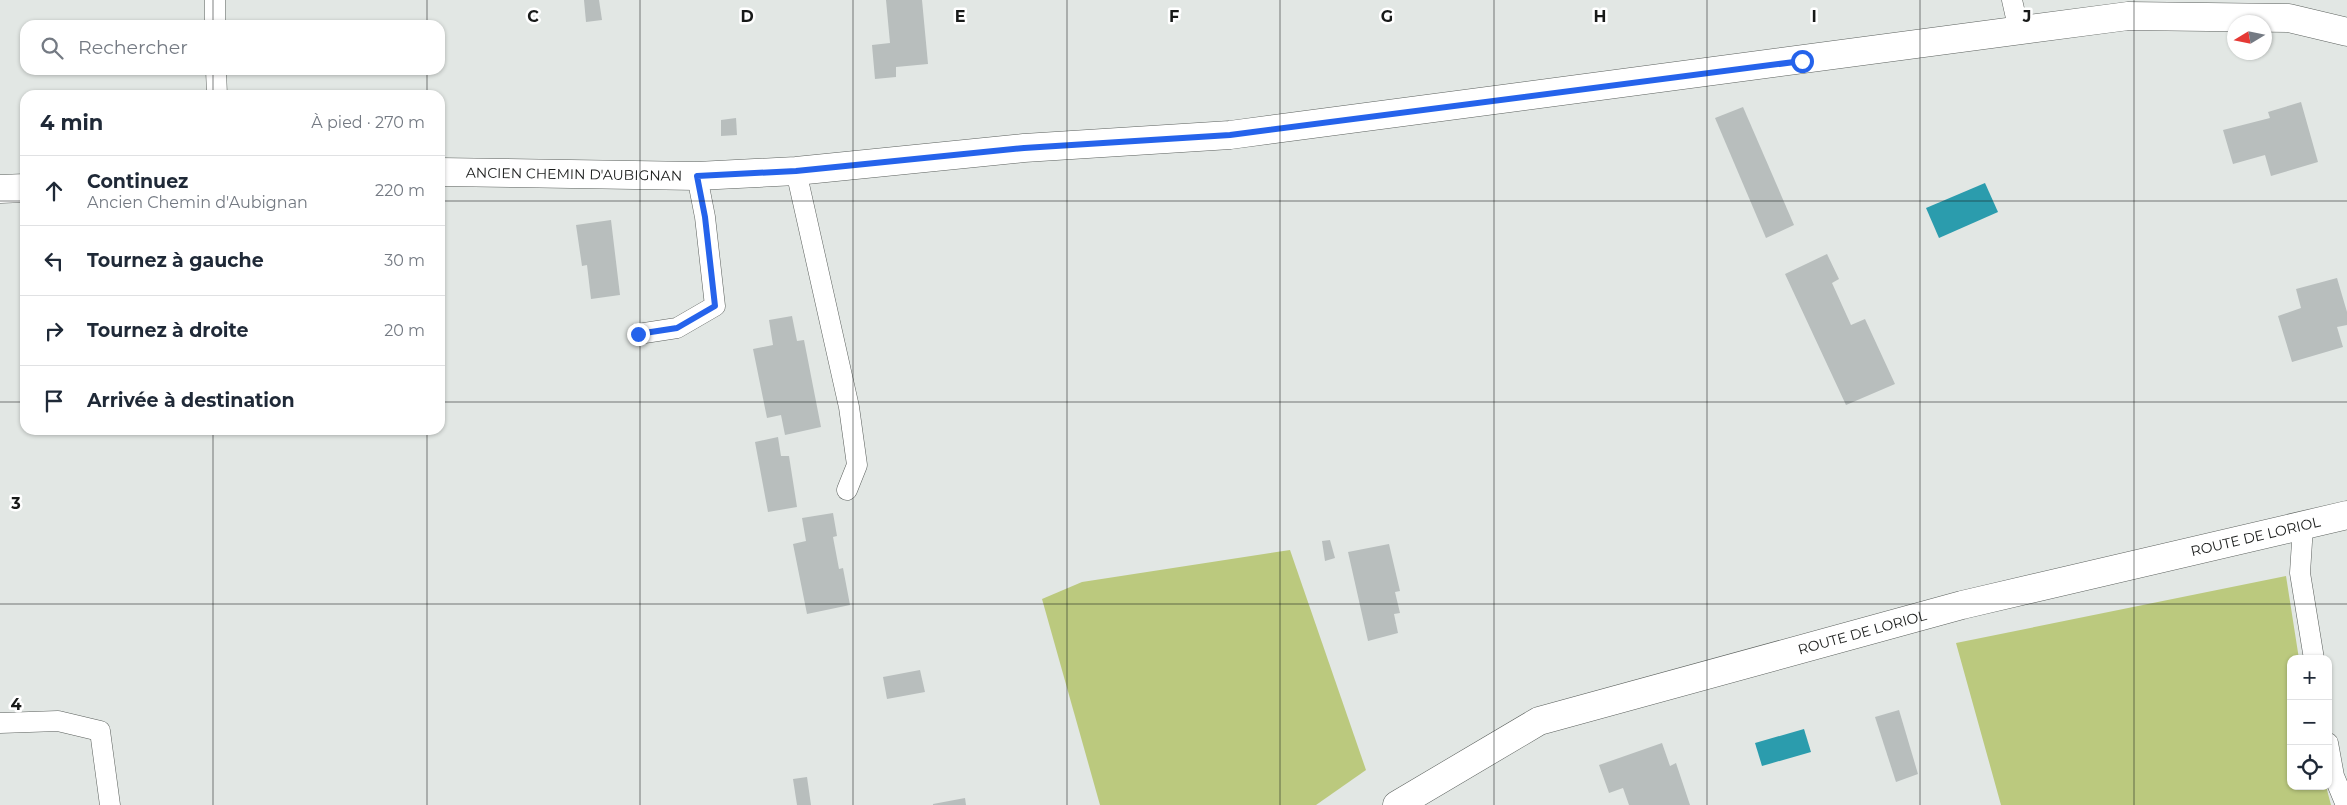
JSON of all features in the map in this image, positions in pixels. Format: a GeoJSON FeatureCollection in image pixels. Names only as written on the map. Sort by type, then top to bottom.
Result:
{"type":"FeatureCollection","features":[{"type":"Feature","properties":{"kind":"street","name":"ANCIEN CHEMIN D'AUBIGNAN"},"geometry":{"type":"LineString","coordinates":[[445,172],[697,176],[796,171],[1024,148],[1230,135],[2128,16],[2289,18],[2347,32]]}},
{"type":"Feature","properties":{"kind":"street"},"geometry":{"type":"LineString","coordinates":[[0,189],[20,188]]}},
{"type":"Feature","properties":{"kind":"street","name":"ROUTE DE LORIOL"},"geometry":{"type":"LineString","coordinates":[[1397,805],[1539,722],[1962,604],[2347,516]]}},
{"type":"Feature","properties":{"kind":"lane"},"geometry":{"type":"LineString","coordinates":[[215,0],[215,20]]}},
{"type":"Feature","properties":{"kind":"lane"},"geometry":{"type":"LineString","coordinates":[[2012,0],[2019,31]]}},
{"type":"Feature","properties":{"kind":"lane"},"geometry":{"type":"LineString","coordinates":[[216,75],[217,90]]}},
{"type":"Feature","properties":{"kind":"lane"},"geometry":{"type":"LineString","coordinates":[[796,171],[849,407],[857,465],[847,490]]}},
{"type":"Feature","properties":{"kind":"lane"},"geometry":{"type":"LineString","coordinates":[[638,334],[677,328],[715,306],[705,217],[697,176]]}},
{"type":"Feature","properties":{"kind":"lane"},"geometry":{"type":"LineString","coordinates":[[2303,526],[2300,573],[2313,655]]}},
{"type":"Feature","properties":{"kind":"lane"},"geometry":{"type":"LineString","coordinates":[[0,723],[58,722],[100,731],[110,805]]}},
{"type":"Feature","properties":{"kind":"lane"},"geometry":{"type":"LineString","coordinates":[[2328,745],[2334,776],[2346,805]]}},
{"type":"Feature","properties":{"kind":"green space"},"geometry":{"type":"Polygon","coordinates":[[[1290,550],[1366,770],[1316,805],[1100,805],[1042,599],[1082,582],[1290,550]]]}},
{"type":"Feature","properties":{"kind":"green space"},"geometry":{"type":"Polygon","coordinates":[[[2286,576],[2298,655],[2287,655],[2287,790],[2327,790],[2331,805],[2001,805],[1956,643],[2286,576]]]}},
{"type":"Feature","properties":{"kind":"water"},"geometry":{"type":"Polygon","coordinates":[[[1985,183],[1998,212],[1939,238],[1926,208],[1985,183]]]}},
{"type":"Feature","properties":{"kind":"water"},"geometry":{"type":"Polygon","coordinates":[[[1804,729],[1811,752],[1762,766],[1755,743],[1804,729]]]}},
{"type":"Feature","properties":{"kind":"building"},"geometry":{"type":"Polygon","coordinates":[[[584,0],[599,0],[602,20],[586,22],[584,0]]]}},
{"type":"Feature","properties":{"kind":"building"},"geometry":{"type":"Polygon","coordinates":[[[886,0],[922,0],[928,64],[896,67],[896,77],[875,79],[872,45],[890,43],[886,0]]]}},
{"type":"Feature","properties":{"kind":"building"},"geometry":{"type":"Polygon","coordinates":[[[2301,102],[2318,162],[2271,176],[2265,155],[2233,164],[2223,130],[2270,118],[2268,112],[2301,102]]]}},
{"type":"Feature","properties":{"kind":"building"},"geometry":{"type":"Polygon","coordinates":[[[1743,107],[1794,225],[1766,238],[1715,118],[1743,107]]]}},
{"type":"Feature","properties":{"kind":"building"},"geometry":{"type":"Polygon","coordinates":[[[736,118],[737,135],[721,136],[721,120],[736,118]]]}},
{"type":"Feature","properties":{"kind":"building"},"geometry":{"type":"Polygon","coordinates":[[[611,220],[620,295],[591,299],[587,265],[582,266],[576,225],[611,220]]]}},
{"type":"Feature","properties":{"kind":"building"},"geometry":{"type":"Polygon","coordinates":[[[1827,254],[1839,279],[1832,283],[1851,325],[1865,319],[1895,384],[1846,405],[1785,274],[1827,254]]]}},
{"type":"Feature","properties":{"kind":"building"},"geometry":{"type":"Polygon","coordinates":[[[2337,278],[2347,312],[2347,325],[2337,327],[2343,347],[2292,362],[2278,316],[2301,308],[2296,289],[2337,278]]]}},
{"type":"Feature","properties":{"kind":"building"},"geometry":{"type":"Polygon","coordinates":[[[792,316],[797,341],[804,340],[821,427],[785,435],[781,415],[767,418],[753,349],[773,345],[769,320],[792,316]]]}},
{"type":"Feature","properties":{"kind":"building"},"geometry":{"type":"Polygon","coordinates":[[[778,437],[781,456],[789,456],[797,507],[768,512],[755,442],[778,437]]]}},
{"type":"Feature","properties":{"kind":"building"},"geometry":{"type":"Polygon","coordinates":[[[833,513],[837,536],[833,537],[839,569],[843,568],[850,605],[807,614],[793,544],[806,541],[802,518],[833,513]]]}},
{"type":"Feature","properties":{"kind":"building"},"geometry":{"type":"Polygon","coordinates":[[[1330,540],[1335,558],[1325,561],[1322,541],[1330,540]]]}},
{"type":"Feature","properties":{"kind":"building"},"geometry":{"type":"Polygon","coordinates":[[[1389,544],[1400,591],[1395,592],[1400,613],[1394,614],[1398,633],[1368,641],[1348,552],[1389,544]]]}},
{"type":"Feature","properties":{"kind":"building"},"geometry":{"type":"Polygon","coordinates":[[[920,670],[925,692],[887,699],[883,677],[920,670]]]}},
{"type":"Feature","properties":{"kind":"building"},"geometry":{"type":"Polygon","coordinates":[[[1899,710],[1918,774],[1896,782],[1875,717],[1899,710]]]}},
{"type":"Feature","properties":{"kind":"building"},"geometry":{"type":"Polygon","coordinates":[[[1662,743],[1670,766],[1676,763],[1690,805],[1629,805],[1623,788],[1609,793],[1599,765],[1662,743]]]}},
{"type":"Feature","properties":{"kind":"building"},"geometry":{"type":"Polygon","coordinates":[[[807,777],[811,805],[797,805],[793,779],[807,777]]]}},
{"type":"Feature","properties":{"kind":"building"},"geometry":{"type":"Polygon","coordinates":[[[965,798],[966,805],[933,805],[933,804],[965,798]]]}},
{"type":"Feature","properties":{"kind":"route"},"geometry":{"type":"LineString","coordinates":[[638,334],[677,328],[715,306],[705,217],[697,176],[796,171],[1024,148],[1230,135],[1802,61]]}}]}
